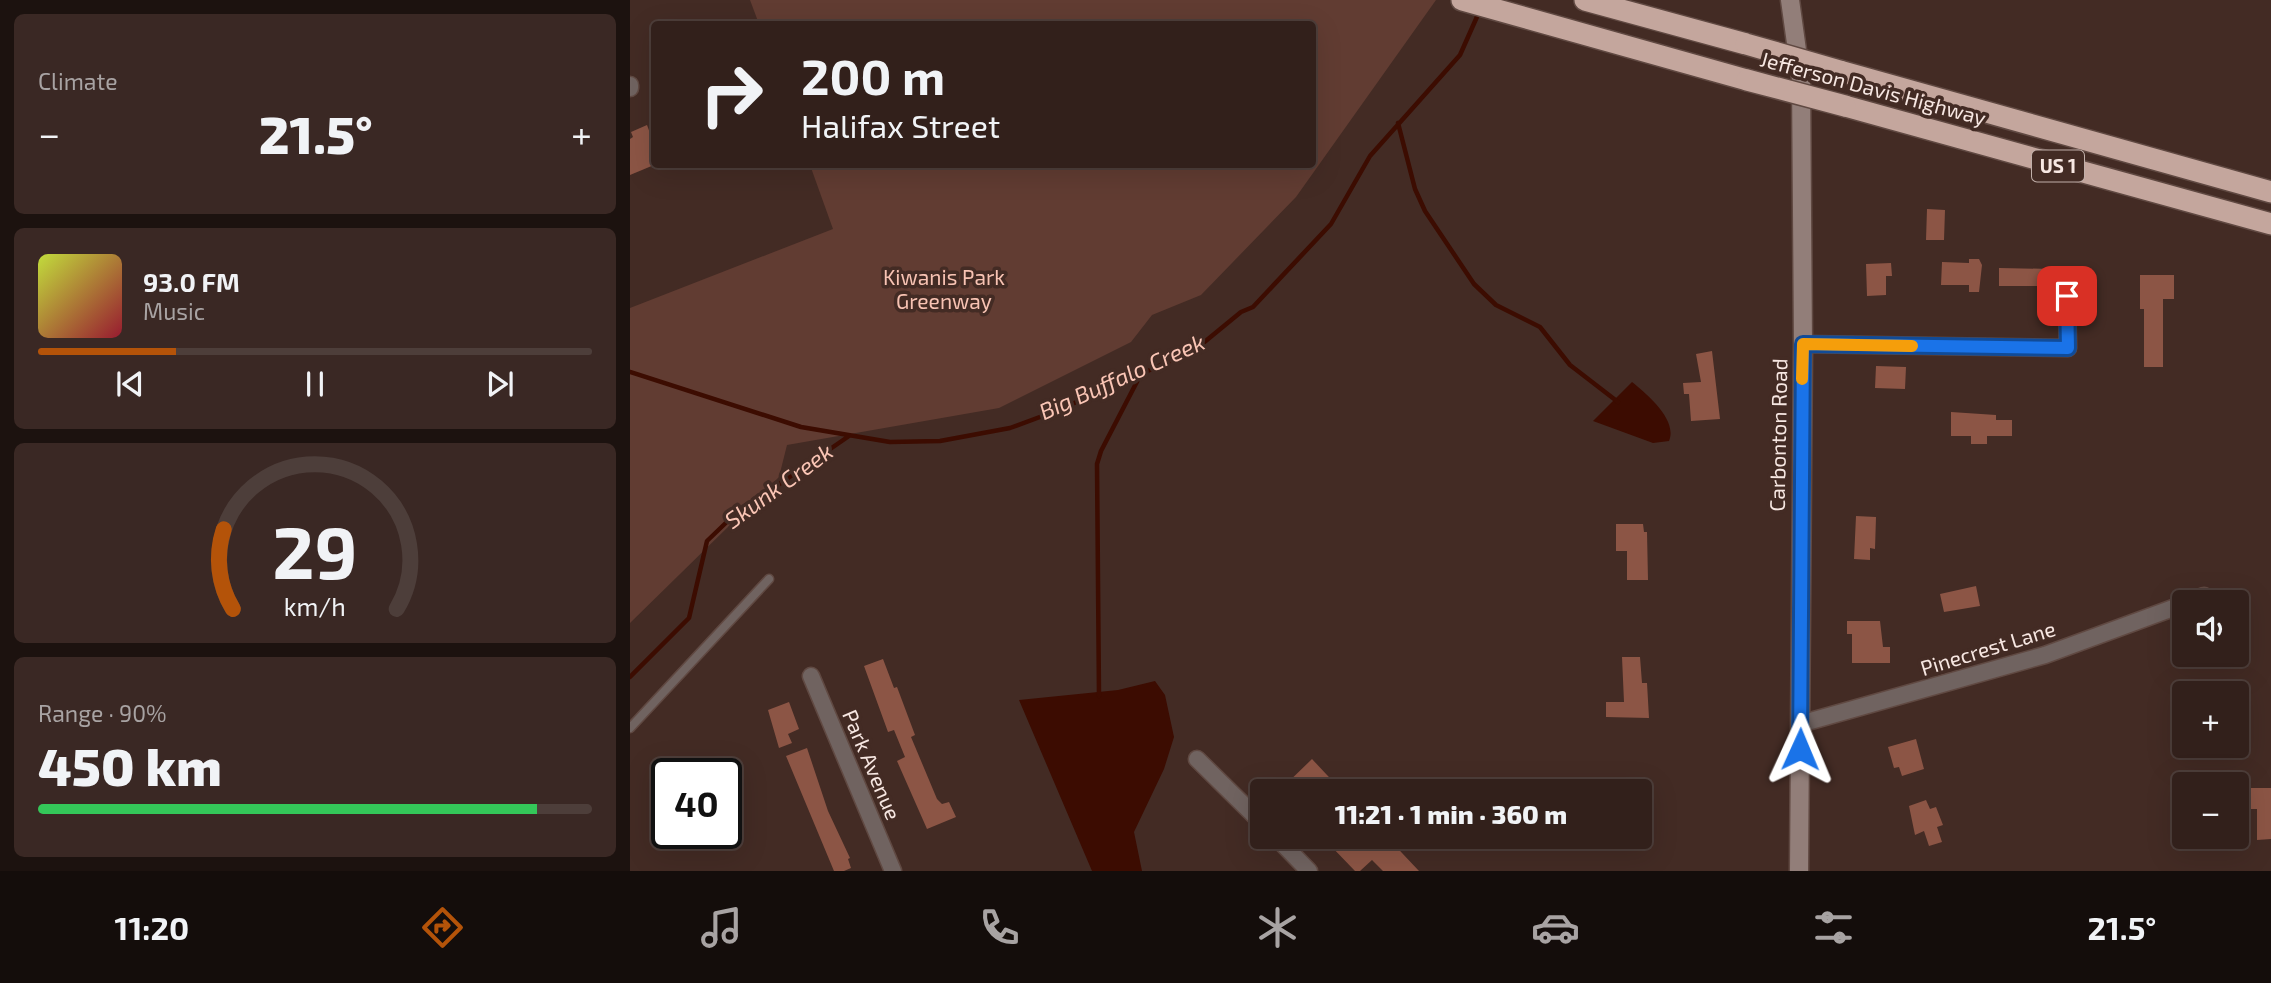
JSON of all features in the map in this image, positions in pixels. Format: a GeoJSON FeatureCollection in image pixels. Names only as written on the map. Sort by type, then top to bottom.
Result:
{"type":"FeatureCollection","features":[{"type":"Feature","properties":{"kind":"highway","name":"Jefferson Davis Highway"},"geometry":{"type":"LineString","coordinates":[[1462,0],[2271,224]]}},
{"type":"Feature","properties":{"kind":"highway","name":"Jefferson Davis Highway"},"geometry":{"type":"LineString","coordinates":[[1584,0],[2271,191]]}},
{"type":"Feature","properties":{"kind":"street","name":"Carbonton Road"},"geometry":{"type":"LineString","coordinates":[[1790,0],[1801,79],[1803,344],[1799,871]]}},
{"type":"Feature","properties":{"kind":"street"},"geometry":{"type":"LineString","coordinates":[[1803,344],[2068,348],[2067,296]]}},
{"type":"Feature","properties":{"kind":"street","name":"Pinecrest Lane"},"geometry":{"type":"LineString","coordinates":[[1800,724],[2046,655],[2172,608]]}},
{"type":"Feature","properties":{"kind":"street","name":"Park Avenue"},"geometry":{"type":"LineString","coordinates":[[811,676],[893,871]]}},
{"type":"Feature","properties":{"kind":"street"},"geometry":{"type":"LineString","coordinates":[[1197,759],[1250,811]]}},
{"type":"Feature","properties":{"kind":"street"},"geometry":{"type":"LineString","coordinates":[[1288,849],[1309,871]]}},
{"type":"Feature","properties":{"kind":"lane"},"geometry":{"type":"LineString","coordinates":[[630,728],[769,579]]}},
{"type":"Feature","properties":{"kind":"green space","name":"Kiwanis Park Greenway"},"geometry":{"type":"Polygon","coordinates":[[[750,0],[1436,0],[1296,197],[1201,295],[1152,315],[1131,342],[999,408],[787,445],[779,477],[630,623],[630,308],[833,229],[811,168],[1316,168],[1316,21],[758,21],[750,0]]]}},
{"type":"Feature","properties":{"kind":"shaded area"},"geometry":{"type":"Polygon","coordinates":[[[1632,382],[1660,408],[1669,425],[1669,441],[1653,443],[1593,421],[1632,382]]]}},
{"type":"Feature","properties":{"kind":"shaded area"},"geometry":{"type":"Polygon","coordinates":[[[1155,681],[1165,695],[1174,737],[1164,769],[1134,832],[1142,871],[1092,871],[1019,700],[1118,690],[1155,681]]]}},
{"type":"Feature","properties":{"kind":"building"},"geometry":{"type":"Polygon","coordinates":[[[647,125],[651,136],[651,166],[630,175],[630,139],[633,137],[631,132],[647,125]]]}},
{"type":"Feature","properties":{"kind":"building"},"geometry":{"type":"Polygon","coordinates":[[[1927,209],[1945,210],[1944,240],[1926,240],[1927,209]]]}},
{"type":"Feature","properties":{"kind":"building"},"geometry":{"type":"Polygon","coordinates":[[[1969,259],[1979,259],[1982,265],[1979,292],[1969,292],[1969,285],[1941,285],[1942,262],[1969,263],[1969,259]]]}},
{"type":"Feature","properties":{"kind":"building"},"geometry":{"type":"Polygon","coordinates":[[[1891,263],[1892,276],[1886,276],[1886,295],[1867,296],[1866,264],[1891,263]]]}},
{"type":"Feature","properties":{"kind":"building"},"geometry":{"type":"Polygon","coordinates":[[[1999,268],[2052,269],[2052,286],[1999,286],[1999,268]]]}},
{"type":"Feature","properties":{"kind":"building"},"geometry":{"type":"Polygon","coordinates":[[[2140,275],[2174,275],[2174,299],[2163,299],[2163,367],[2144,367],[2144,309],[2140,309],[2140,275]]]}},
{"type":"Feature","properties":{"kind":"building"},"geometry":{"type":"Polygon","coordinates":[[[1712,351],[1720,419],[1691,421],[1689,394],[1684,394],[1683,383],[1701,382],[1696,354],[1712,351]]]}},
{"type":"Feature","properties":{"kind":"building"},"geometry":{"type":"Polygon","coordinates":[[[1876,366],[1906,367],[1905,389],[1875,388],[1876,366]]]}},
{"type":"Feature","properties":{"kind":"building"},"geometry":{"type":"Polygon","coordinates":[[[1951,412],[1996,415],[1996,420],[2012,420],[2012,436],[1987,436],[1987,444],[1971,444],[1971,436],[1951,436],[1951,412]]]}},
{"type":"Feature","properties":{"kind":"building"},"geometry":{"type":"Polygon","coordinates":[[[1856,516],[1876,517],[1875,549],[1870,548],[1870,560],[1854,559],[1856,516]]]}},
{"type":"Feature","properties":{"kind":"building"},"geometry":{"type":"Polygon","coordinates":[[[1616,524],[1643,524],[1644,532],[1647,532],[1648,580],[1627,580],[1627,551],[1616,551],[1616,524]]]}},
{"type":"Feature","properties":{"kind":"building"},"geometry":{"type":"Polygon","coordinates":[[[1976,586],[1980,606],[1944,612],[1940,594],[1976,586]]]}},
{"type":"Feature","properties":{"kind":"building"},"geometry":{"type":"Polygon","coordinates":[[[1847,621],[1880,621],[1883,647],[1890,647],[1890,663],[1852,663],[1852,634],[1847,634],[1847,621]]]}},
{"type":"Feature","properties":{"kind":"building"},"geometry":{"type":"Polygon","coordinates":[[[1622,657],[1640,657],[1642,683],[1647,683],[1649,718],[1606,717],[1606,702],[1624,702],[1622,657]]]}},
{"type":"Feature","properties":{"kind":"building"},"geometry":{"type":"Polygon","coordinates":[[[883,659],[894,688],[897,687],[915,735],[911,737],[937,799],[942,804],[949,802],[956,817],[927,829],[897,761],[905,757],[894,730],[888,732],[864,666],[883,659]]]}},
{"type":"Feature","properties":{"kind":"building"},"geometry":{"type":"Polygon","coordinates":[[[789,702],[799,729],[788,734],[792,743],[779,748],[768,710],[789,702]]]}},
{"type":"Feature","properties":{"kind":"building"},"geometry":{"type":"Polygon","coordinates":[[[1916,739],[1924,769],[1902,776],[1899,767],[1894,768],[1888,747],[1916,739]]]}},
{"type":"Feature","properties":{"kind":"building"},"geometry":{"type":"Polygon","coordinates":[[[807,748],[828,811],[850,858],[851,868],[844,871],[834,871],[786,756],[807,748]]]}},
{"type":"Feature","properties":{"kind":"building"},"geometry":{"type":"Polygon","coordinates":[[[1312,759],[1331,779],[1291,779],[1312,759]]]}},
{"type":"Feature","properties":{"kind":"building"},"geometry":{"type":"Polygon","coordinates":[[[2250,788],[2271,788],[2271,839],[2257,840],[2257,809],[2250,809],[2250,788]]]}},
{"type":"Feature","properties":{"kind":"building"},"geometry":{"type":"Polygon","coordinates":[[[1926,800],[1930,809],[1936,807],[1943,825],[1937,827],[1942,842],[1929,846],[1924,831],[1915,835],[1909,806],[1926,800]]]}},
{"type":"Feature","properties":{"kind":"building"},"geometry":{"type":"Polygon","coordinates":[[[1334,849],[1398,849],[1419,871],[1383,871],[1372,860],[1360,871],[1355,871],[1334,849]]]}},
{"type":"Feature","properties":{"kind":"waterway","name":"Big Buffalo Creek"},"geometry":{"type":"LineString","coordinates":[[630,372],[801,427],[890,442],[940,441],[1010,428],[1056,411],[1168,362],[1202,344],[1241,312],[1253,307],[1331,224],[1370,156],[1460,55],[1480,10]]}},
{"type":"Feature","properties":{"kind":"waterway"},"geometry":{"type":"LineString","coordinates":[[1398,123],[1415,189],[1425,211],[1474,284],[1496,305],[1540,327],[1570,365],[1618,402]]}},
{"type":"Feature","properties":{"kind":"waterway"},"geometry":{"type":"LineString","coordinates":[[1099,696],[1097,464],[1101,451],[1142,372]]}},
{"type":"Feature","properties":{"kind":"waterway","name":"Skunk Creek"},"geometry":{"type":"LineString","coordinates":[[630,677],[689,618],[707,541],[733,516],[849,436]]}},
{"type":"Feature","properties":{"kind":"slow traffic"},"geometry":{"type":"LineString","coordinates":[[1802,379],[1803,344],[1912,346]]}},
{"type":"Feature","properties":{"kind":"route"},"geometry":{"type":"LineString","coordinates":[[1800,749],[1803,344],[2068,348],[2067,296]]}}]}
